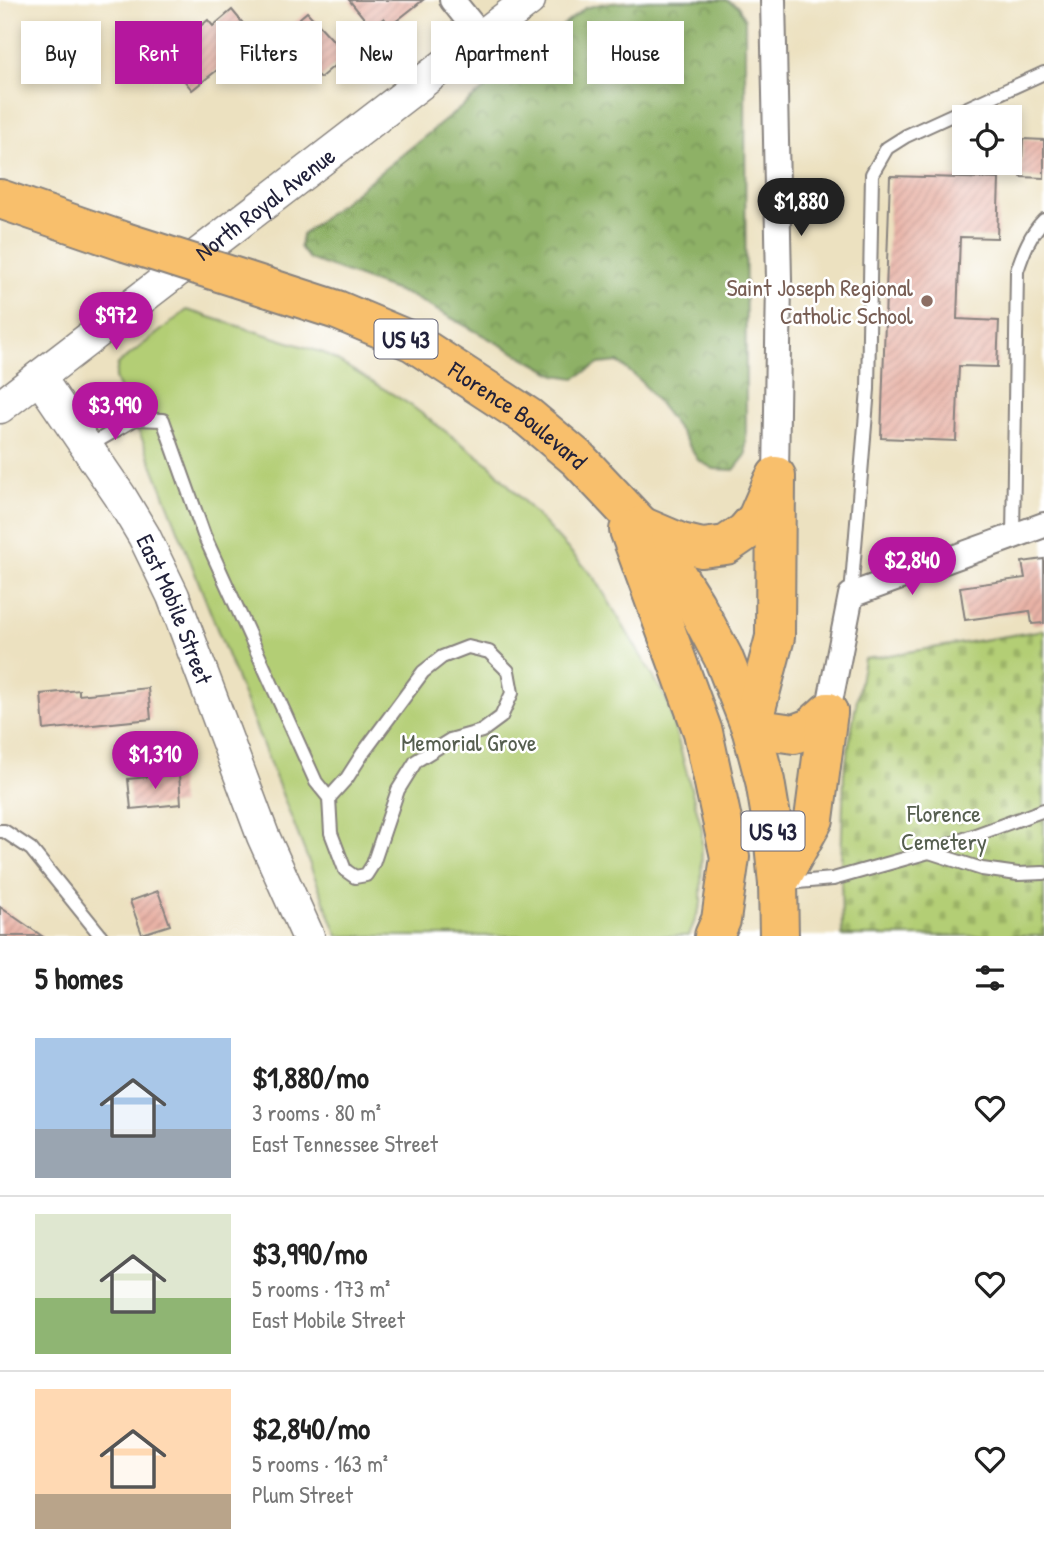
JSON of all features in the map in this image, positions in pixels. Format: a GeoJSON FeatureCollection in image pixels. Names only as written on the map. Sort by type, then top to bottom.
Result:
{"type":"FeatureCollection","features":[{"type":"Feature","properties":{"kind":"highway","name":"Florence Boulevard"},"geometry":{"type":"LineString","coordinates":[[0,200],[337,310],[414,342],[528,417],[578,459],[661,550],[695,604],[723,657],[751,728]]}},
{"type":"Feature","properties":{"kind":"highway"},"geometry":{"type":"LineString","coordinates":[[630,514],[681,543],[702,548],[726,545],[745,532],[757,518],[776,476]]}},
{"type":"Feature","properties":{"kind":"highway"},"geometry":{"type":"LineString","coordinates":[[776,476],[775,637],[751,728],[794,734],[810,728],[828,712]]}},
{"type":"Feature","properties":{"kind":"highway"},"geometry":{"type":"LineString","coordinates":[[630,514],[704,732],[730,857],[721,920],[714,936]]}},
{"type":"Feature","properties":{"kind":"highway"},"geometry":{"type":"LineString","coordinates":[[778,884],[814,819],[828,712]]}},
{"type":"Feature","properties":{"kind":"highway","name":"US 43"},"geometry":{"type":"LineString","coordinates":[[751,728],[765,781],[772,822],[778,884],[779,936]]}},
{"type":"Feature","properties":{"kind":"street"},"geometry":{"type":"LineString","coordinates":[[452,0],[469,21]]}},
{"type":"Feature","properties":{"kind":"street","name":"North Royal Avenue"},"geometry":{"type":"LineString","coordinates":[[502,21],[529,0]]}},
{"type":"Feature","properties":{"kind":"street"},"geometry":{"type":"LineString","coordinates":[[772,0],[779,280],[776,476]]}},
{"type":"Feature","properties":{"kind":"street","name":"North Royal Avenue"},"geometry":{"type":"LineString","coordinates":[[0,407],[431,76]]}},
{"type":"Feature","properties":{"kind":"street","name":"East Mobile Street"},"geometry":{"type":"LineString","coordinates":[[39,377],[120,496],[144,536],[173,596],[263,836],[308,936]]}},
{"type":"Feature","properties":{"kind":"street"},"geometry":{"type":"LineString","coordinates":[[828,712],[851,595],[1044,525]]}},
{"type":"Feature","properties":{"kind":"lane"},"geometry":{"type":"LineString","coordinates":[[851,595],[868,389],[872,174],[887,148],[906,136],[1044,73]]}},
{"type":"Feature","properties":{"kind":"lane"},"geometry":{"type":"LineString","coordinates":[[1013,536],[1017,271],[1026,246],[1044,220]]}},
{"type":"Feature","properties":{"kind":"lane"},"geometry":{"type":"LineString","coordinates":[[87,447],[135,419],[163,420],[204,535],[316,782],[329,798],[331,833],[345,870],[355,877],[366,875],[373,864],[398,790],[416,761],[450,740],[482,732],[501,717],[512,693],[508,671],[489,652],[468,647],[442,657],[423,672],[347,778],[329,798]]}},
{"type":"Feature","properties":{"kind":"lane"},"geometry":{"type":"LineString","coordinates":[[778,884],[826,881],[929,852],[1044,810]]}},
{"type":"Feature","properties":{"kind":"lane"},"geometry":{"type":"LineString","coordinates":[[0,831],[31,849],[101,936]]}},
{"type":"Feature","properties":{"kind":"lane"},"geometry":{"type":"LineString","coordinates":[[929,852],[982,869],[1018,874],[1044,873]]}},
{"type":"Feature","properties":{"kind":"green space"},"geometry":{"type":"Polygon","coordinates":[[[649,0],[726,0],[738,6],[745,20],[746,455],[734,470],[714,469],[698,460],[641,381],[618,362],[599,364],[575,378],[556,375],[411,296],[309,259],[300,247],[302,235],[490,84],[573,84],[573,21],[569,21],[585,8],[649,0]]]}},
{"type":"Feature","properties":{"kind":"green space","name":"Memorial Grove"},"geometry":{"type":"Polygon","coordinates":[[[187,310],[324,353],[409,404],[489,464],[595,578],[667,700],[702,829],[701,904],[689,936],[338,936],[143,441],[115,379],[118,364],[187,310]]]}},
{"type":"Feature","properties":{"kind":"green space","name":"Florence Cemetery"},"geometry":{"type":"Polygon","coordinates":[[[1044,630],[1044,936],[842,936],[844,773],[864,659],[1044,630]]]}},
{"type":"Feature","properties":{"kind":"building"},"geometry":{"type":"Polygon","coordinates":[[[349,0],[423,0],[396,21],[386,21],[384,18],[380,21],[366,21],[349,0]]]}},
{"type":"Feature","properties":{"kind":"building"},"geometry":{"type":"Polygon","coordinates":[[[232,10],[241,21],[219,21],[232,10]]]}},
{"type":"Feature","properties":{"kind":"building"},"geometry":{"type":"Polygon","coordinates":[[[307,12],[315,21],[296,21],[307,12]]]}},
{"type":"Feature","properties":{"kind":"building"},"geometry":{"type":"Polygon","coordinates":[[[208,20],[213,26],[216,23],[216,71],[202,82],[202,25],[208,20]]]}},
{"type":"Feature","properties":{"kind":"building"},"geometry":{"type":"Polygon","coordinates":[[[322,28],[336,43],[336,64],[322,76],[322,28]]]}},
{"type":"Feature","properties":{"kind":"building"},"geometry":{"type":"Polygon","coordinates":[[[187,84],[200,84],[192,90],[187,84]]]}},
{"type":"Feature","properties":{"kind":"building"},"geometry":{"type":"Polygon","coordinates":[[[1023,139],[1044,140],[1044,178],[1021,177],[1023,139]]]}},
{"type":"Feature","properties":{"kind":"building"},"geometry":{"type":"Polygon","coordinates":[[[890,176],[999,179],[997,238],[960,237],[957,319],[999,321],[997,367],[959,366],[956,441],[881,438],[890,176]]]}},
{"type":"Feature","properties":{"kind":"building"},"geometry":{"type":"Polygon","coordinates":[[[1044,559],[1044,623],[1032,624],[1030,611],[965,620],[960,587],[1025,578],[1022,562],[1044,559]]]}},
{"type":"Feature","properties":{"kind":"building"},"geometry":{"type":"Polygon","coordinates":[[[148,688],[151,719],[44,730],[41,694],[79,690],[79,695],[148,688]]]}},
{"type":"Feature","properties":{"kind":"building"},"geometry":{"type":"Polygon","coordinates":[[[179,774],[181,804],[131,809],[128,779],[179,774]]]}},
{"type":"Feature","properties":{"kind":"building"},"geometry":{"type":"Polygon","coordinates":[[[158,891],[170,925],[142,934],[130,901],[158,891]]]}},
{"type":"Feature","properties":{"kind":"building"},"geometry":{"type":"Polygon","coordinates":[[[0,907],[42,936],[0,936],[0,907]]]}},
{"type":"Feature","properties":{"kind":"place","name":"Saint Joseph Regional Catholic School"},"geometry":{"type":"Point","coordinates":[927,301]}}]}
